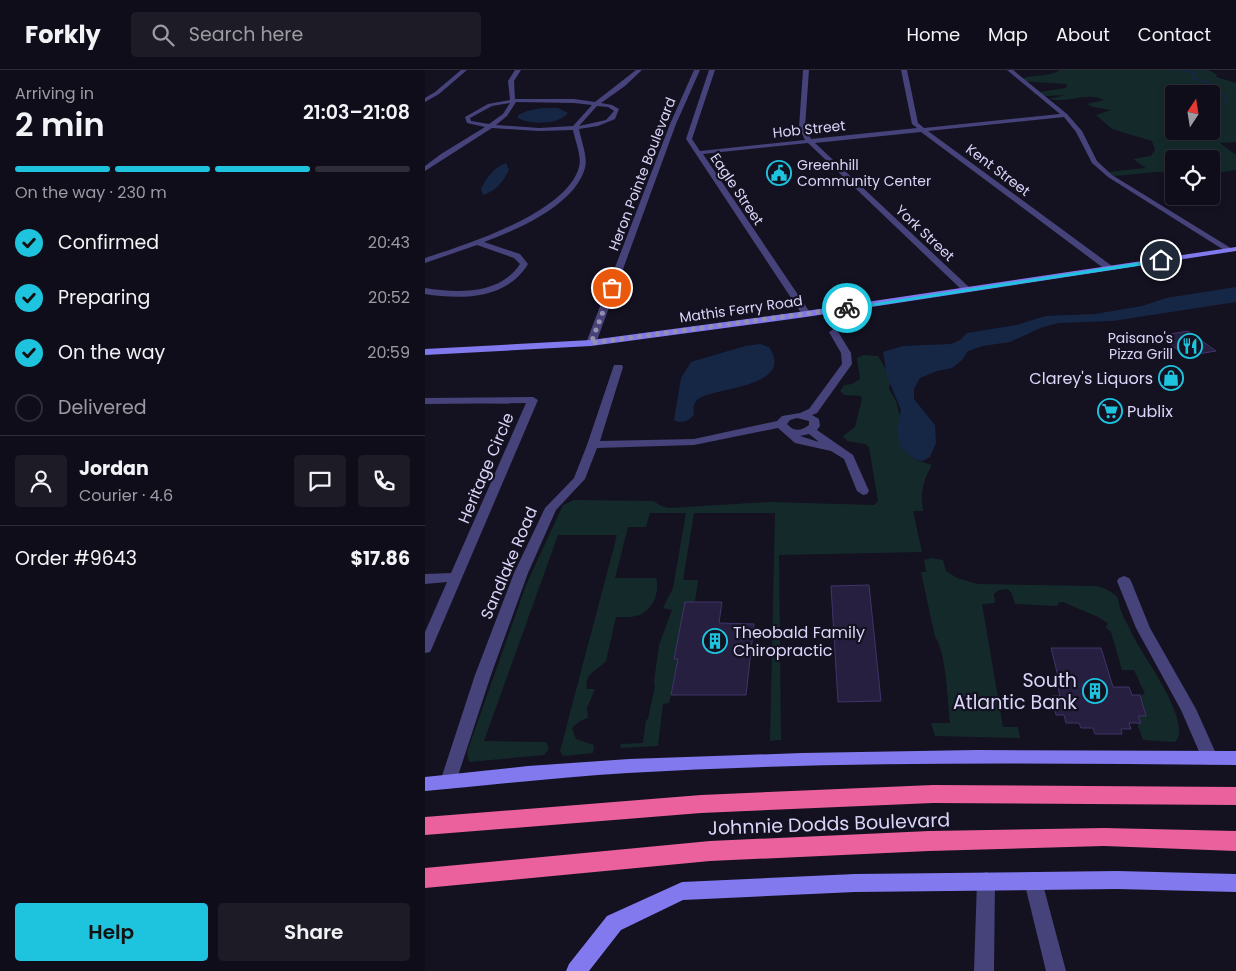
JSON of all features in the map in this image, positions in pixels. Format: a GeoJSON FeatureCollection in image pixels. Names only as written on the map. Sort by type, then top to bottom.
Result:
{"type":"FeatureCollection","features":[{"type":"Feature","properties":{"kind":"highway","name":"Johnnie Dodds Boulevard"},"geometry":{"type":"LineString","coordinates":[[425,826],[701,804],[933,794],[1236,796]]}},
{"type":"Feature","properties":{"kind":"highway","name":"Johnnie Dodds Boulevard"},"geometry":{"type":"LineString","coordinates":[[425,878],[710,851],[929,841],[1104,837],[1236,841]]}},
{"type":"Feature","properties":{"kind":"main road","name":"Mathis Ferry Road"},"geometry":{"type":"LineString","coordinates":[[425,352],[591,343],[806,314],[1233,250]]}},
{"type":"Feature","properties":{"kind":"main road"},"geometry":{"type":"LineString","coordinates":[[425,784],[542,772],[813,759],[1036,756],[1236,758]]}},
{"type":"Feature","properties":{"kind":"main road"},"geometry":{"type":"LineString","coordinates":[[576,971],[615,923],[682,891],[798,884],[986,881],[1236,882]]}},
{"type":"Feature","properties":{"kind":"street"},"geometry":{"type":"LineString","coordinates":[[425,100],[437,93],[464,70]]}},
{"type":"Feature","properties":{"kind":"street"},"geometry":{"type":"LineString","coordinates":[[425,169],[443,155],[490,127],[505,115],[513,102],[511,81],[518,70]]}},
{"type":"Feature","properties":{"kind":"street"},"geometry":{"type":"LineString","coordinates":[[425,261],[478,243],[534,217],[571,190],[582,167],[575,127],[583,115],[595,103],[628,82],[639,70]]}},
{"type":"Feature","properties":{"kind":"street","name":"Heron Pointe Boulevard"},"geometry":{"type":"LineString","coordinates":[[591,343],[673,124],[697,70]]}},
{"type":"Feature","properties":{"kind":"street","name":"Eagle Street"},"geometry":{"type":"LineString","coordinates":[[712,70],[689,139],[806,314]]}},
{"type":"Feature","properties":{"kind":"street"},"geometry":{"type":"LineString","coordinates":[[806,70],[803,127],[809,141]]}},
{"type":"Feature","properties":{"kind":"street","name":"Kent Street"},"geometry":{"type":"LineString","coordinates":[[904,70],[915,124],[1109,268]]}},
{"type":"Feature","properties":{"kind":"street"},"geometry":{"type":"LineString","coordinates":[[1010,70],[1065,115],[1079,131],[1095,162],[1110,176],[1233,250]]}},
{"type":"Feature","properties":{"kind":"street"},"geometry":{"type":"LineString","coordinates":[[560,101],[595,103],[617,110],[615,116],[608,122],[575,127],[490,127],[469,122],[467,118],[483,107],[513,102],[560,101]]}},
{"type":"Feature","properties":{"kind":"street","name":"Hob Street"},"geometry":{"type":"LineString","coordinates":[[698,153],[1065,115]]}},
{"type":"Feature","properties":{"kind":"street","name":"York Street"},"geometry":{"type":"LineString","coordinates":[[809,141],[967,290]]}},
{"type":"Feature","properties":{"kind":"street"},"geometry":{"type":"LineString","coordinates":[[425,290],[445,293],[477,293],[504,284],[520,274],[524,264],[517,256],[478,243]]}},
{"type":"Feature","properties":{"kind":"street"},"geometry":{"type":"LineString","coordinates":[[784,428],[786,418],[804,415],[813,411],[847,364],[846,353],[834,332]]}},
{"type":"Feature","properties":{"kind":"street","name":"Sandlake Road"},"geometry":{"type":"LineString","coordinates":[[448,782],[483,675],[521,573],[551,508],[579,480],[593,445],[618,367]]}},
{"type":"Feature","properties":{"kind":"street","name":"Heritage Circle"},"geometry":{"type":"LineString","coordinates":[[425,402],[533,400],[425,648]]}},
{"type":"Feature","properties":{"kind":"street"},"geometry":{"type":"LineString","coordinates":[[593,445],[694,442],[784,428],[800,433],[811,430],[815,423],[814,419],[804,415]]}},
{"type":"Feature","properties":{"kind":"street"},"geometry":{"type":"LineString","coordinates":[[784,428],[799,441],[843,451]]}},
{"type":"Feature","properties":{"kind":"street"},"geometry":{"type":"LineString","coordinates":[[811,430],[818,437],[843,451],[849,457],[863,491]]}},
{"type":"Feature","properties":{"kind":"street"},"geometry":{"type":"LineString","coordinates":[[425,578],[457,577]]}},
{"type":"Feature","properties":{"kind":"street"},"geometry":{"type":"LineString","coordinates":[[1124,581],[1143,628],[1188,709],[1210,758]]}},
{"type":"Feature","properties":{"kind":"street"},"geometry":{"type":"LineString","coordinates":[[984,971],[986,881]]}},
{"type":"Feature","properties":{"kind":"street"},"geometry":{"type":"LineString","coordinates":[[1033,881],[1056,971]]}},
{"type":"Feature","properties":{"kind":"green space"},"geometry":{"type":"Polygon","coordinates":[[[1060,70],[1209,70],[1217,75],[1216,77],[1236,83],[1236,142],[1220,143],[1236,155],[1236,170],[1220,173],[1220,150],[1165,150],[1165,172],[1114,176],[1108,172],[1146,168],[1133,159],[1151,156],[1155,150],[1152,141],[1112,129],[1096,115],[1111,110],[1087,104],[1104,100],[1091,97],[1063,100],[1049,99],[1066,95],[1047,96],[1032,93],[1066,88],[1067,84],[1018,81],[1028,77],[1045,75],[1060,70]]]}},
{"type":"Feature","properties":{"kind":"green space"},"geometry":{"type":"Polygon","coordinates":[[[863,355],[878,356],[891,378],[889,389],[896,401],[909,453],[916,460],[932,465],[923,487],[923,511],[913,511],[922,552],[779,555],[781,740],[770,741],[775,513],[694,513],[683,580],[698,580],[695,602],[678,659],[669,703],[663,704],[658,746],[620,748],[621,744],[643,743],[646,720],[648,719],[655,686],[659,645],[672,610],[663,608],[673,588],[686,513],[650,513],[646,527],[628,527],[615,578],[656,578],[657,593],[650,607],[640,615],[616,617],[606,661],[587,679],[587,689],[595,689],[587,708],[588,718],[580,721],[572,728],[576,739],[594,745],[593,753],[563,756],[560,751],[617,535],[558,535],[484,741],[546,742],[549,749],[544,755],[469,762],[467,752],[526,585],[563,505],[574,500],[654,501],[661,506],[669,508],[769,502],[874,505],[878,501],[869,447],[865,444],[847,441],[843,436],[855,427],[862,399],[861,396],[844,395],[840,391],[844,385],[852,384],[860,379],[857,358],[863,355]]]}},
{"type":"Feature","properties":{"kind":"green space"},"geometry":{"type":"Polygon","coordinates":[[[932,558],[943,560],[946,571],[957,578],[977,584],[1097,586],[1113,593],[1118,598],[1121,611],[1133,636],[1173,706],[1178,721],[1179,733],[1175,742],[1143,740],[1137,723],[1140,723],[1138,716],[1146,716],[1140,695],[1145,694],[1134,670],[1122,670],[1111,632],[1106,627],[1108,623],[1063,602],[1059,602],[1057,606],[1015,604],[1012,594],[1008,589],[999,590],[994,594],[995,603],[982,604],[1003,727],[1018,727],[1020,738],[935,736],[931,723],[950,723],[942,653],[935,637],[921,572],[926,572],[924,560],[932,558]]]}},
{"type":"Feature","properties":{"kind":"water"},"geometry":{"type":"Polygon","coordinates":[[[542,108],[558,108],[568,113],[558,120],[544,123],[530,122],[518,118],[518,115],[527,111],[542,108]]]}},
{"type":"Feature","properties":{"kind":"water"},"geometry":{"type":"Polygon","coordinates":[[[506,163],[509,170],[502,182],[492,191],[483,195],[481,189],[488,177],[497,167],[506,163]]]}},
{"type":"Feature","properties":{"kind":"water"},"geometry":{"type":"Polygon","coordinates":[[[1236,287],[1236,302],[1113,321],[1059,323],[1043,327],[1010,342],[983,346],[968,351],[962,360],[952,368],[937,371],[920,378],[914,389],[914,399],[935,425],[936,443],[930,457],[923,461],[916,460],[900,447],[897,429],[901,410],[887,376],[883,352],[903,346],[951,344],[960,340],[967,333],[1017,325],[1045,316],[1095,314],[1142,306],[1166,298],[1236,287]]]}},
{"type":"Feature","properties":{"kind":"water"},"geometry":{"type":"Polygon","coordinates":[[[760,344],[769,347],[774,361],[771,371],[762,379],[705,396],[697,400],[694,415],[687,421],[680,422],[674,420],[681,378],[691,362],[745,346],[760,344]]]}},
{"type":"Feature","properties":{"kind":"building","name":"Paisano's Pizza Grill"},"geometry":{"type":"Polygon","coordinates":[[[1188,331],[1216,351],[1186,356],[1159,336],[1188,331]]]}},
{"type":"Feature","properties":{"kind":"building"},"geometry":{"type":"Polygon","coordinates":[[[869,585],[881,701],[838,702],[831,586],[869,585]]]}},
{"type":"Feature","properties":{"kind":"building","name":"Theobald Family Chiropractic"},"geometry":{"type":"Polygon","coordinates":[[[685,602],[722,602],[719,623],[754,624],[746,695],[671,695],[678,659],[674,659],[685,602]]]}},
{"type":"Feature","properties":{"kind":"building","name":"South Atlantic Bank"},"geometry":{"type":"Polygon","coordinates":[[[1051,648],[1101,648],[1113,687],[1129,687],[1132,695],[1140,695],[1146,716],[1138,716],[1141,723],[1129,723],[1131,729],[1121,729],[1122,734],[1095,734],[1093,728],[1081,728],[1079,723],[1066,723],[1064,715],[1056,715],[1052,696],[1060,696],[1058,688],[1061,688],[1051,648]]]}},
{"type":"Feature","properties":{"kind":"waterway"},"geometry":{"type":"LineString","coordinates":[[1182,70],[1195,73],[1193,78],[1209,83],[1207,86],[1214,87],[1223,94],[1220,94],[1225,97],[1227,103]]}},
{"type":"Feature","properties":{"kind":"way so far"},"geometry":{"type":"LineString","coordinates":[[612,288],[591,343],[847,308]]}},
{"type":"Feature","properties":{"kind":"place","name":"Greenhill Community Center"},"geometry":{"type":"Point","coordinates":[779,173]}},
{"type":"Feature","properties":{"kind":"place","name":"Paisano's Pizza Grill"},"geometry":{"type":"Point","coordinates":[1190,346]}},
{"type":"Feature","properties":{"kind":"place","name":"Clarey's Liquors"},"geometry":{"type":"Point","coordinates":[1171,378]}},
{"type":"Feature","properties":{"kind":"place","name":"Publix"},"geometry":{"type":"Point","coordinates":[1110,411]}},
{"type":"Feature","properties":{"kind":"place","name":"Theobald Family Chiropractic"},"geometry":{"type":"Point","coordinates":[715,641]}},
{"type":"Feature","properties":{"kind":"place","name":"South Atlantic Bank"},"geometry":{"type":"Point","coordinates":[1095,691]}},
{"type":"Feature","properties":{"kind":"route"},"geometry":{"type":"LineString","coordinates":[[847,308],[1161,260]]}}]}
